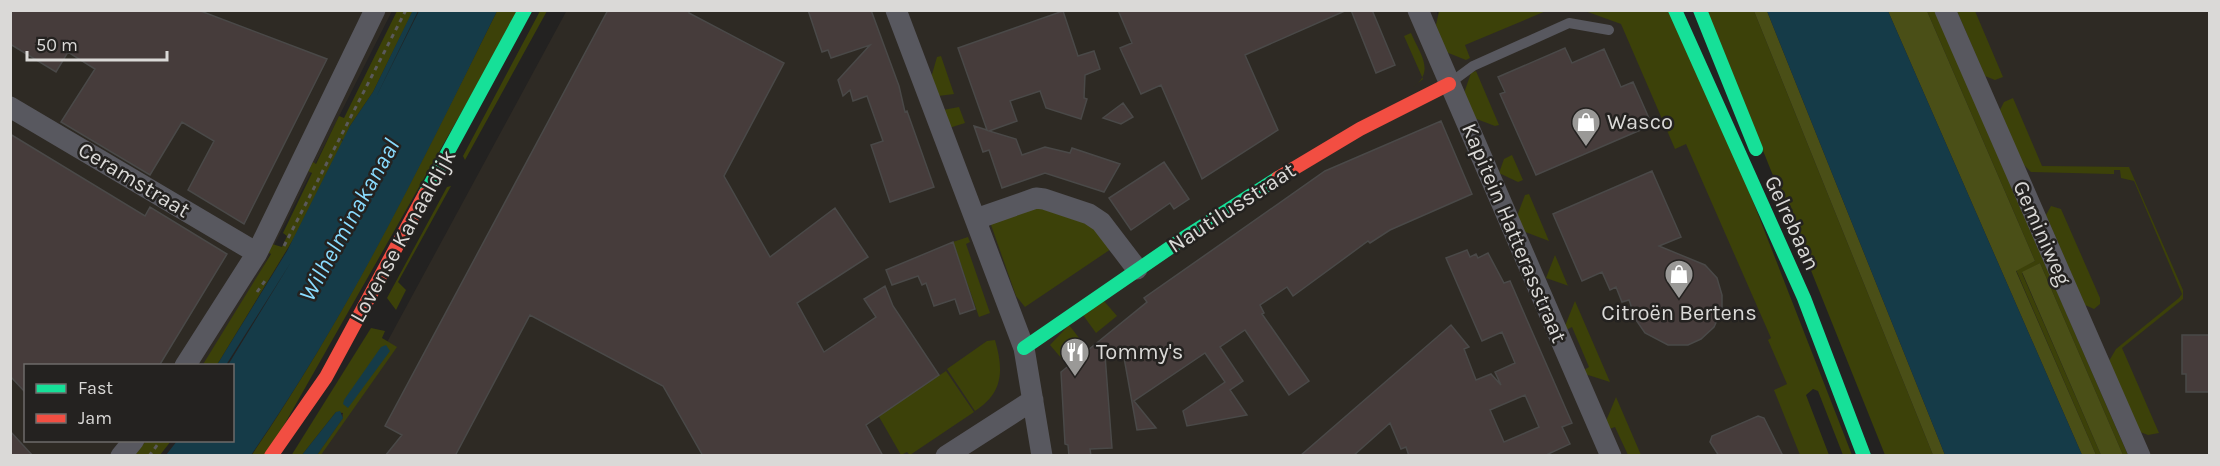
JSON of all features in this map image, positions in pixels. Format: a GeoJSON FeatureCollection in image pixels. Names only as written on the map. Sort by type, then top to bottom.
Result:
{"type":"FeatureCollection","features":[{"type":"Feature","properties":{"kind":"street"},"geometry":{"type":"LineString","coordinates":[[186,364],[257,253],[375,10]]}},
{"type":"Feature","properties":{"kind":"street","name":"Lovense Kanaaldijk"},"geometry":{"type":"LineString","coordinates":[[271,456],[326,377],[525,10]]}},
{"type":"Feature","properties":{"kind":"street"},"geometry":{"type":"LineString","coordinates":[[896,10],[1024,348],[1042,456]]}},
{"type":"Feature","properties":{"kind":"street","name":"Kapitein Hatterasstraat"},"geometry":{"type":"LineString","coordinates":[[1418,10],[1611,456]]}},
{"type":"Feature","properties":{"kind":"street","name":"Gelrebaan"},"geometry":{"type":"LineString","coordinates":[[1675,10],[1723,122],[1804,298],[1863,456]]}},
{"type":"Feature","properties":{"kind":"street","name":"Gelrebaan"},"geometry":{"type":"LineString","coordinates":[[1700,10],[1762,163]]}},
{"type":"Feature","properties":{"kind":"street","name":"Geminiweg"},"geometry":{"type":"LineString","coordinates":[[1945,10],[2140,456]]}},
{"type":"Feature","properties":{"kind":"street","name":"Nautilusstraat"},"geometry":{"type":"LineString","coordinates":[[1024,348],[1137,269],[1270,182],[1350,134],[1449,84]]}},
{"type":"Feature","properties":{"kind":"street","name":"Ceramstraat"},"geometry":{"type":"LineString","coordinates":[[10,107],[257,253]]}},
{"type":"Feature","properties":{"kind":"street"},"geometry":{"type":"LineString","coordinates":[[976,219],[1036,198],[1044,199],[1089,214],[1101,222],[1137,269]]}},
{"type":"Feature","properties":{"kind":"street","name":"Gelrebaan"},"geometry":{"type":"LineString","coordinates":[[1779,207],[1878,456]]}},
{"type":"Feature","properties":{"kind":"street"},"geometry":{"type":"LineString","coordinates":[[946,456],[1033,400]]}},
{"type":"Feature","properties":{"kind":"street"},"geometry":{"type":"LineString","coordinates":[[121,456],[133,442]]}},
{"type":"Feature","properties":{"kind":"lane"},"geometry":{"type":"LineString","coordinates":[[1449,84],[1473,66],[1569,22],[1609,30]]}},
{"type":"Feature","properties":{"kind":"path"},"geometry":{"type":"LineString","coordinates":[[149,456],[159,442]]}},
{"type":"Feature","properties":{"kind":"shaded area"},"geometry":{"type":"Polygon","coordinates":[[[567,10],[1436,10],[1448,39],[1530,11],[1595,11],[1621,21],[1689,139],[1791,385],[1803,456],[308,456],[359,394],[567,10]]]}},
{"type":"Feature","properties":{"kind":"shaded area"},"geometry":{"type":"Polygon","coordinates":[[[10,11],[392,11],[215,364],[24,364],[24,442],[154,442],[143,455],[11,455],[10,11]]]}},
{"type":"Feature","properties":{"kind":"shaded area"},"geometry":{"type":"Polygon","coordinates":[[[1935,11],[2209,11],[2209,455],[2129,455],[1935,11]]]}},
{"type":"Feature","properties":{"kind":"green space"},"geometry":{"type":"Polygon","coordinates":[[[397,11],[413,11],[373,92],[350,126],[344,140],[339,139],[343,141],[294,238],[218,364],[203,364],[271,254],[268,252],[272,244],[282,247],[287,236],[283,233],[312,173],[308,171],[313,162],[316,164],[339,116],[344,118],[397,11]]]}},
{"type":"Feature","properties":{"kind":"green space"},"geometry":{"type":"Polygon","coordinates":[[[497,11],[519,11],[267,455],[251,456],[320,348],[382,237],[497,11]]]}},
{"type":"Feature","properties":{"kind":"green space"},"geometry":{"type":"Polygon","coordinates":[[[540,11],[547,11],[465,160],[463,156],[540,11]]]}},
{"type":"Feature","properties":{"kind":"green space"},"geometry":{"type":"Polygon","coordinates":[[[1439,11],[1546,11],[1465,45],[1470,58],[1466,60],[1446,52],[1436,25],[1439,11]]]}},
{"type":"Feature","properties":{"kind":"green space"},"geometry":{"type":"Polygon","coordinates":[[[1585,11],[1669,11],[1747,186],[1852,455],[1843,455],[1818,391],[1813,389],[1806,395],[1829,455],[1800,455],[1774,390],[1787,384],[1768,340],[1771,338],[1686,144],[1675,149],[1621,24],[1585,11]]]}},
{"type":"Feature","properties":{"kind":"green space"},"geometry":{"type":"Polygon","coordinates":[[[1707,11],[1754,11],[1933,455],[1885,455],[1707,11]]]}},
{"type":"Feature","properties":{"kind":"green space"},"geometry":{"type":"Polygon","coordinates":[[[1754,11],[1767,11],[1945,455],[1933,455],[1754,11]]]}},
{"type":"Feature","properties":{"kind":"green space"},"geometry":{"type":"Polygon","coordinates":[[[1888,11],[1927,11],[2035,261],[2016,271],[2096,455],[2082,455],[1888,11]]]}},
{"type":"Feature","properties":{"kind":"green space"},"geometry":{"type":"Polygon","coordinates":[[[1927,11],[1935,11],[2128,455],[2123,455],[2040,263],[2022,273],[2101,455],[2096,455],[2016,270],[2035,261],[1927,11]]]}},
{"type":"Feature","properties":{"kind":"green space"},"geometry":{"type":"Polygon","coordinates":[[[1957,11],[1975,11],[2003,77],[1995,80],[1985,76],[1957,11]]]}},
{"type":"Feature","properties":{"kind":"green space"},"geometry":{"type":"Polygon","coordinates":[[[1411,33],[1424,62],[1425,69],[1422,77],[1404,36],[1411,33]]]}},
{"type":"Feature","properties":{"kind":"green space"},"geometry":{"type":"Polygon","coordinates":[[[941,56],[954,94],[938,96],[931,78],[937,57],[941,56]]]}},
{"type":"Feature","properties":{"kind":"green space"},"geometry":{"type":"Polygon","coordinates":[[[1476,71],[1499,125],[1495,126],[1474,118],[1464,93],[1471,73],[1476,71]]]}},
{"type":"Feature","properties":{"kind":"green space"},"geometry":{"type":"Polygon","coordinates":[[[2013,98],[2042,166],[2129,167],[2183,290],[2183,299],[2122,348],[2159,433],[2148,435],[2140,432],[2109,361],[2116,349],[2182,294],[2134,181],[2121,178],[2120,170],[2114,170],[2114,174],[2031,172],[2023,164],[2000,110],[2004,102],[2013,98]]]}},
{"type":"Feature","properties":{"kind":"green space"},"geometry":{"type":"Polygon","coordinates":[[[959,107],[965,123],[949,128],[943,110],[959,107]]]}},
{"type":"Feature","properties":{"kind":"green space"},"geometry":{"type":"Polygon","coordinates":[[[1512,155],[1523,180],[1518,182],[1499,173],[1504,159],[1512,155]]]}},
{"type":"Feature","properties":{"kind":"green space"},"geometry":{"type":"Polygon","coordinates":[[[451,186],[398,282],[406,290],[396,310],[387,298],[447,187],[451,186]]]}},
{"type":"Feature","properties":{"kind":"green space"},"geometry":{"type":"Polygon","coordinates":[[[1529,194],[1549,241],[1523,231],[1517,216],[1525,195],[1529,194]]]}},
{"type":"Feature","properties":{"kind":"green space"},"geometry":{"type":"Polygon","coordinates":[[[1039,205],[1094,224],[1111,249],[1025,307],[1016,296],[990,222],[1039,205]]]}},
{"type":"Feature","properties":{"kind":"green space"},"geometry":{"type":"Polygon","coordinates":[[[2051,206],[2061,209],[2100,298],[2100,304],[2094,309],[2085,305],[2046,215],[2051,206]]]}},
{"type":"Feature","properties":{"kind":"green space"},"geometry":{"type":"Polygon","coordinates":[[[968,237],[970,242],[966,244],[990,313],[979,317],[953,242],[968,237]]]}},
{"type":"Feature","properties":{"kind":"green space"},"geometry":{"type":"Polygon","coordinates":[[[1555,255],[1568,286],[1546,278],[1555,255]]]}},
{"type":"Feature","properties":{"kind":"green space"},"geometry":{"type":"Polygon","coordinates":[[[2040,263],[2123,455],[2101,455],[2022,272],[2040,263]]]}},
{"type":"Feature","properties":{"kind":"green space"},"geometry":{"type":"Polygon","coordinates":[[[1104,301],[1117,316],[1096,333],[1083,315],[1104,301]]]}},
{"type":"Feature","properties":{"kind":"green space"},"geometry":{"type":"Polygon","coordinates":[[[1575,301],[1610,382],[1585,374],[1584,370],[1589,367],[1572,327],[1566,330],[1565,326],[1575,301]]]}},
{"type":"Feature","properties":{"kind":"green space"},"geometry":{"type":"Polygon","coordinates":[[[1069,325],[1083,343],[1070,350],[1072,352],[1062,359],[1050,345],[1069,325]]]}},
{"type":"Feature","properties":{"kind":"green space"},"geometry":{"type":"Polygon","coordinates":[[[371,328],[385,331],[382,338],[397,347],[321,455],[317,455],[343,418],[343,413],[336,412],[302,455],[291,456],[371,328]]]}},
{"type":"Feature","properties":{"kind":"green space"},"geometry":{"type":"Polygon","coordinates":[[[995,340],[1000,362],[999,380],[991,397],[975,411],[947,369],[987,341],[995,340]]]}},
{"type":"Feature","properties":{"kind":"green space"},"geometry":{"type":"Polygon","coordinates":[[[946,371],[974,412],[910,455],[907,452],[901,455],[878,415],[946,371]]]}},
{"type":"Feature","properties":{"kind":"green space"},"geometry":{"type":"Polygon","coordinates":[[[1616,397],[1641,455],[1628,455],[1615,427],[1609,429],[1606,421],[1616,397]]]}},
{"type":"Feature","properties":{"kind":"green space"},"geometry":{"type":"Polygon","coordinates":[[[145,442],[170,442],[160,455],[134,456],[145,442]]]}},
{"type":"Feature","properties":{"kind":"water","name":"Wilhelminakanaal"},"geometry":{"type":"Polygon","coordinates":[[[413,10],[418,11],[376,97],[419,11],[497,11],[412,181],[352,293],[320,348],[251,455],[166,455],[176,442],[234,442],[234,364],[229,364],[291,262],[227,364],[218,364],[287,251],[350,126],[373,92],[413,10]]]}},
{"type":"Feature","properties":{"kind":"water"},"geometry":{"type":"Polygon","coordinates":[[[1767,11],[1888,11],[2082,455],[1945,455],[1767,11]]]}},
{"type":"Feature","properties":{"kind":"water"},"geometry":{"type":"Polygon","coordinates":[[[386,345],[390,351],[348,408],[343,404],[344,400],[381,347],[386,345]]]}},
{"type":"Feature","properties":{"kind":"water"},"geometry":{"type":"Polygon","coordinates":[[[340,411],[343,418],[317,455],[302,455],[336,412],[340,411]]]}},
{"type":"Feature","properties":{"kind":"building"},"geometry":{"type":"Polygon","coordinates":[[[10,10],[198,10],[327,59],[244,224],[188,190],[214,141],[182,122],[150,175],[61,122],[95,69],[68,52],[56,72],[10,44],[10,10]]]}},
{"type":"Feature","properties":{"kind":"building"},"geometry":{"type":"Polygon","coordinates":[[[608,10],[689,10],[689,13],[784,63],[724,176],[770,257],[835,208],[868,257],[797,303],[824,352],[876,317],[864,299],[885,286],[893,306],[939,375],[866,425],[883,456],[703,456],[663,386],[530,315],[455,456],[385,456],[402,435],[385,426],[608,10]]]}},
{"type":"Feature","properties":{"kind":"building"},"geometry":{"type":"Polygon","coordinates":[[[808,10],[871,10],[899,86],[905,112],[907,111],[934,187],[890,202],[871,145],[883,141],[867,96],[853,101],[850,90],[843,96],[838,80],[870,45],[831,58],[828,50],[822,52],[808,10]]]}},
{"type":"Feature","properties":{"kind":"building"},"geometry":{"type":"Polygon","coordinates":[[[1118,10],[1347,10],[1245,55],[1278,130],[1202,179],[1161,85],[1141,94],[1120,48],[1132,43],[1118,10]]]}},
{"type":"Feature","properties":{"kind":"building"},"geometry":{"type":"Polygon","coordinates":[[[1351,10],[1372,10],[1395,65],[1376,73],[1351,10]]]}},
{"type":"Feature","properties":{"kind":"building"},"geometry":{"type":"Polygon","coordinates":[[[1063,11],[1078,56],[1094,51],[1100,69],[1085,75],[1084,98],[1087,99],[1081,119],[1046,108],[1040,91],[1010,101],[1017,121],[989,131],[1016,139],[1022,155],[1045,147],[1070,153],[1072,148],[1120,164],[1104,192],[1045,173],[1002,188],[989,150],[983,152],[974,126],[987,130],[958,48],[1063,11]]]}},
{"type":"Feature","properties":{"kind":"building"},"geometry":{"type":"Polygon","coordinates":[[[1565,48],[1572,63],[1604,49],[1621,87],[1633,82],[1652,125],[1536,175],[1500,94],[1505,92],[1498,77],[1565,48]]]}},
{"type":"Feature","properties":{"kind":"building"},"geometry":{"type":"Polygon","coordinates":[[[1123,103],[1133,117],[1121,124],[1103,118],[1123,103]]]}},
{"type":"Feature","properties":{"kind":"building"},"geometry":{"type":"Polygon","coordinates":[[[1441,121],[1472,194],[1390,230],[1370,243],[1368,241],[1293,296],[1287,287],[1260,305],[1264,313],[1262,314],[1309,381],[1289,395],[1245,330],[1220,347],[1243,381],[1230,390],[1247,415],[1187,426],[1183,411],[1225,382],[1205,353],[1134,401],[1156,428],[1137,430],[1123,352],[1105,355],[1112,448],[1090,449],[1091,456],[1069,456],[1068,445],[1065,444],[1061,372],[1147,302],[1144,298],[1325,171],[1441,121]]]}},
{"type":"Feature","properties":{"kind":"building"},"geometry":{"type":"Polygon","coordinates":[[[10,134],[145,216],[150,207],[227,254],[160,364],[24,364],[24,391],[10,376],[10,134]]]}},
{"type":"Feature","properties":{"kind":"building"},"geometry":{"type":"Polygon","coordinates":[[[1164,162],[1189,199],[1174,209],[1170,203],[1131,230],[1109,198],[1164,162]]]}},
{"type":"Feature","properties":{"kind":"building"},"geometry":{"type":"Polygon","coordinates":[[[1652,171],[1681,237],[1659,246],[1705,265],[1717,278],[1722,295],[1722,309],[1714,327],[1701,339],[1688,345],[1668,345],[1645,333],[1636,320],[1629,300],[1622,302],[1616,287],[1610,290],[1602,272],[1582,281],[1553,214],[1652,171]]]}},
{"type":"Feature","properties":{"kind":"building"},"geometry":{"type":"Polygon","coordinates":[[[953,242],[975,309],[960,314],[955,299],[934,306],[926,283],[922,285],[918,276],[892,285],[886,270],[953,242]]]}},
{"type":"Feature","properties":{"kind":"building"},"geometry":{"type":"Polygon","coordinates":[[[1467,250],[1470,257],[1476,254],[1478,258],[1488,253],[1504,283],[1510,281],[1572,423],[1562,427],[1570,444],[1544,456],[1409,456],[1406,447],[1401,449],[1390,423],[1353,456],[1300,456],[1451,325],[1469,347],[1464,349],[1476,380],[1491,374],[1501,385],[1495,372],[1515,363],[1502,332],[1482,341],[1446,258],[1467,250]],[[1525,395],[1490,410],[1504,442],[1539,427],[1525,395]]]}},
{"type":"Feature","properties":{"kind":"building"},"geometry":{"type":"Polygon","coordinates":[[[2182,335],[2210,335],[2210,392],[2186,392],[2186,374],[2182,374],[2182,335]]]}},
{"type":"Feature","properties":{"kind":"building"},"geometry":{"type":"Polygon","coordinates":[[[1758,416],[1764,418],[1783,456],[1719,456],[1710,442],[1712,436],[1758,416]]]}},
{"type":"Feature","properties":{"kind":"building"},"geometry":{"type":"Polygon","coordinates":[[[10,431],[33,456],[10,456],[10,431]]]}},
{"type":"Feature","properties":{"kind":"traffic: fast"},"geometry":{"type":"LineString","coordinates":[[425,194],[525,10]]}},
{"type":"Feature","properties":{"kind":"traffic: fast"},"geometry":{"type":"LineString","coordinates":[[1675,10],[1804,298],[1864,456]]}},
{"type":"Feature","properties":{"kind":"traffic: fast"},"geometry":{"type":"LineString","coordinates":[[1700,10],[1756,149]]}},
{"type":"Feature","properties":{"kind":"traffic: fast"},"geometry":{"type":"LineString","coordinates":[[1024,348],[1184,238],[1278,178]]}},
{"type":"Feature","properties":{"kind":"traffic: jam"},"geometry":{"type":"LineString","coordinates":[[1278,178],[1360,129],[1449,84]]}},
{"type":"Feature","properties":{"kind":"traffic: jam"},"geometry":{"type":"LineString","coordinates":[[271,456],[326,377],[425,194]]}},
{"type":"Feature","properties":{"kind":"place","name":"Wasco"},"geometry":{"type":"Point","coordinates":[1586,148]}},
{"type":"Feature","properties":{"kind":"place","name":"Citroën Bertens"},"geometry":{"type":"Point","coordinates":[1679,300]}},
{"type":"Feature","properties":{"kind":"place","name":"Tommy's"},"geometry":{"type":"Point","coordinates":[1075,378]}}]}
